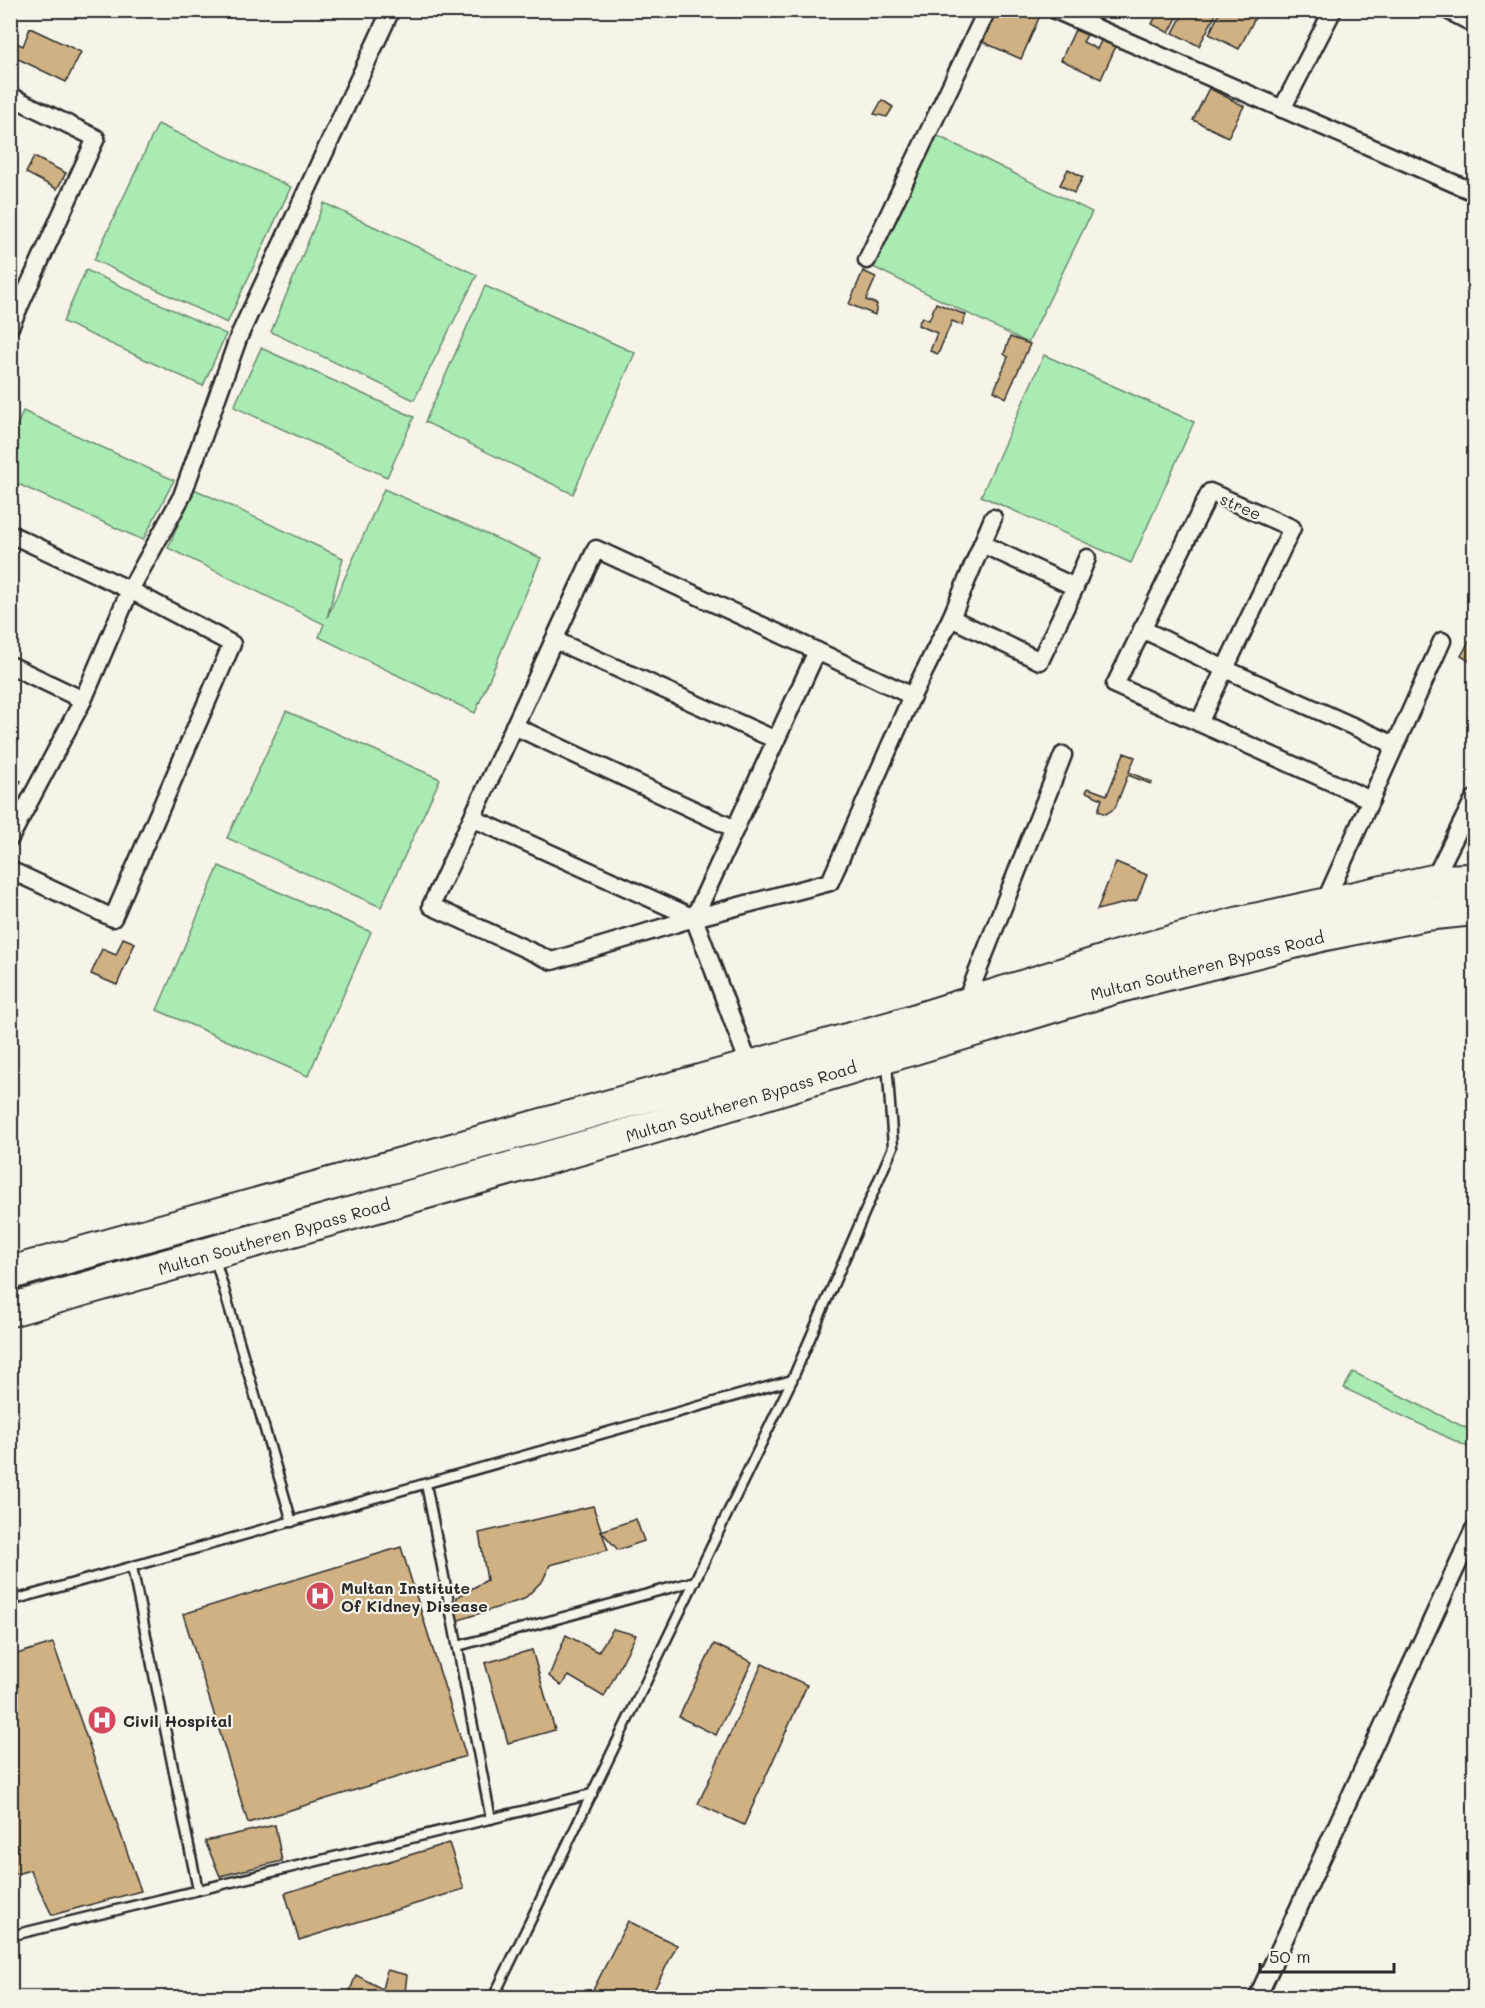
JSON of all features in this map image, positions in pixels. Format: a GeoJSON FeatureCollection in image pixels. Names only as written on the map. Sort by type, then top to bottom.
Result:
{"type":"FeatureCollection","features":[{"type":"Feature","properties":{"kind":"highway","name":"Multan Southeren Bypass Road"},"geometry":{"type":"LineString","coordinates":[[10,1273],[750,1067],[964,1006],[1124,955],[1236,924],[1433,880],[1474,880]]}},
{"type":"Feature","properties":{"kind":"highway","name":"Multan Southeren Bypass Road"},"geometry":{"type":"LineString","coordinates":[[10,1311],[626,1135],[1116,987],[1292,942],[1425,914],[1474,909]]}},
{"type":"Feature","properties":{"kind":"street"},"geometry":{"type":"LineString","coordinates":[[10,838],[83,700],[130,590],[182,495],[239,336],[391,10]]}},
{"type":"Feature","properties":{"kind":"street"},"geometry":{"type":"LineString","coordinates":[[867,260],[987,10]]}},
{"type":"Feature","properties":{"kind":"street"},"geometry":{"type":"LineString","coordinates":[[1055,10],[1474,192]]}},
{"type":"Feature","properties":{"kind":"street"},"geometry":{"type":"LineString","coordinates":[[1282,109],[1332,10]]}},
{"type":"Feature","properties":{"kind":"street"},"geometry":{"type":"LineString","coordinates":[[1447,10],[1474,24]]}},
{"type":"Feature","properties":{"kind":"street"},"geometry":{"type":"LineString","coordinates":[[10,96],[96,138],[10,327]]}},
{"type":"Feature","properties":{"kind":"street","name":"stree"},"geometry":{"type":"LineString","coordinates":[[1199,723],[1292,528],[1210,492],[1115,685],[1199,723],[1371,800]]}},
{"type":"Feature","properties":{"kind":"street"},"geometry":{"type":"LineString","coordinates":[[912,696],[596,549],[431,906],[552,961],[694,918],[830,882],[912,696],[951,618],[993,518]]}},
{"type":"Feature","properties":{"kind":"street"},"geometry":{"type":"LineString","coordinates":[[10,534],[130,590],[232,644],[113,918],[10,870]]}},
{"type":"Feature","properties":{"kind":"street"},"geometry":{"type":"LineString","coordinates":[[982,544],[1075,587]]}},
{"type":"Feature","properties":{"kind":"street"},"geometry":{"type":"LineString","coordinates":[[951,618],[1040,661],[1087,558]]}},
{"type":"Feature","properties":{"kind":"street"},"geometry":{"type":"LineString","coordinates":[[1142,629],[1225,669],[1395,744]]}},
{"type":"Feature","properties":{"kind":"street"},"geometry":{"type":"LineString","coordinates":[[554,640],[776,740]]}},
{"type":"Feature","properties":{"kind":"street"},"geometry":{"type":"LineString","coordinates":[[1324,904],[1442,641]]}},
{"type":"Feature","properties":{"kind":"street"},"geometry":{"type":"LineString","coordinates":[[694,918],[817,651]]}},
{"type":"Feature","properties":{"kind":"street"},"geometry":{"type":"LineString","coordinates":[[10,665],[83,700]]}},
{"type":"Feature","properties":{"kind":"street"},"geometry":{"type":"LineString","coordinates":[[514,726],[735,829]]}},
{"type":"Feature","properties":{"kind":"street"},"geometry":{"type":"LineString","coordinates":[[964,1006],[1063,755]]}},
{"type":"Feature","properties":{"kind":"street"},"geometry":{"type":"LineString","coordinates":[[1433,880],[1474,799]]}},
{"type":"Feature","properties":{"kind":"street"},"geometry":{"type":"LineString","coordinates":[[472,818],[694,918],[750,1067]]}},
{"type":"Feature","properties":{"kind":"street"},"geometry":{"type":"LineString","coordinates":[[1257,1998],[1474,1529]]}},
{"type":"Feature","properties":{"kind":"lane"},"geometry":{"type":"LineString","coordinates":[[493,1998],[792,1380],[893,1147],[886,1057]]}},
{"type":"Feature","properties":{"kind":"lane"},"geometry":{"type":"LineString","coordinates":[[214,1253],[292,1522]]}},
{"type":"Feature","properties":{"kind":"lane"},"geometry":{"type":"LineString","coordinates":[[10,1601],[792,1380]]}},
{"type":"Feature","properties":{"kind":"lane"},"geometry":{"type":"LineString","coordinates":[[426,1484],[491,1819]]}},
{"type":"Feature","properties":{"kind":"lane"},"geometry":{"type":"LineString","coordinates":[[132,1567],[198,1890]]}},
{"type":"Feature","properties":{"kind":"lane"},"geometry":{"type":"LineString","coordinates":[[458,1647],[695,1581]]}},
{"type":"Feature","properties":{"kind":"lane"},"geometry":{"type":"LineString","coordinates":[[10,1936],[592,1794]]}},
{"type":"Feature","properties":{"kind":"green space"},"geometry":{"type":"Polygon","coordinates":[[[158,124],[291,187],[227,323],[94,260],[158,124]]]}},
{"type":"Feature","properties":{"kind":"green space"},"geometry":{"type":"Polygon","coordinates":[[[934,134],[1092,212],[1028,343],[871,266],[934,134]]]}},
{"type":"Feature","properties":{"kind":"green space"},"geometry":{"type":"Polygon","coordinates":[[[324,203],[477,275],[414,400],[271,332],[324,203]]]}},
{"type":"Feature","properties":{"kind":"green space"},"geometry":{"type":"Polygon","coordinates":[[[86,270],[226,334],[203,386],[63,322],[86,270]]]}},
{"type":"Feature","properties":{"kind":"green space"},"geometry":{"type":"Polygon","coordinates":[[[485,286],[635,353],[573,494],[425,422],[485,286]]]}},
{"type":"Feature","properties":{"kind":"green space"},"geometry":{"type":"Polygon","coordinates":[[[261,348],[414,417],[387,477],[234,407],[261,348]]]}},
{"type":"Feature","properties":{"kind":"green space"},"geometry":{"type":"Polygon","coordinates":[[[1044,355],[1194,422],[1131,563],[981,496],[1044,355]]]}},
{"type":"Feature","properties":{"kind":"green space"},"geometry":{"type":"Polygon","coordinates":[[[23,411],[174,480],[143,540],[11,481],[11,440],[23,411]]]}},
{"type":"Feature","properties":{"kind":"green space"},"geometry":{"type":"Polygon","coordinates":[[[194,489],[343,558],[327,618],[384,489],[541,558],[475,713],[319,637],[324,624],[168,548],[194,489]]]}},
{"type":"Feature","properties":{"kind":"green space"},"geometry":{"type":"Polygon","coordinates":[[[286,711],[440,779],[381,907],[227,838],[286,711]]]}},
{"type":"Feature","properties":{"kind":"green space"},"geometry":{"type":"Polygon","coordinates":[[[219,866],[371,932],[308,1076],[157,1010],[219,866]]]}},
{"type":"Feature","properties":{"kind":"green space"},"geometry":{"type":"Polygon","coordinates":[[[1353,1372],[1474,1432],[1474,1450],[1344,1388],[1353,1372]]]}},
{"type":"Feature","properties":{"kind":"building"},"geometry":{"type":"Polygon","coordinates":[[[996,10],[1042,11],[1021,59],[983,42],[996,10]]]}},
{"type":"Feature","properties":{"kind":"building"},"geometry":{"type":"Polygon","coordinates":[[[1159,10],[1181,10],[1169,33],[1152,24],[1159,10]]]}},
{"type":"Feature","properties":{"kind":"building"},"geometry":{"type":"Polygon","coordinates":[[[1185,10],[1218,10],[1199,46],[1173,33],[1185,10]]]}},
{"type":"Feature","properties":{"kind":"building"},"geometry":{"type":"Polygon","coordinates":[[[1221,10],[1259,10],[1239,49],[1209,34],[1221,10]]]}},
{"type":"Feature","properties":{"kind":"building"},"geometry":{"type":"Polygon","coordinates":[[[30,28],[81,52],[66,82],[10,55],[10,40],[23,46],[30,28]]]}},
{"type":"Feature","properties":{"kind":"building"},"geometry":{"type":"Polygon","coordinates":[[[1075,30],[1087,35],[1083,42],[1097,49],[1102,39],[1116,46],[1101,79],[1061,60],[1075,30]]]}},
{"type":"Feature","properties":{"kind":"building"},"geometry":{"type":"Polygon","coordinates":[[[1209,88],[1244,106],[1228,137],[1193,120],[1209,88]]]}},
{"type":"Feature","properties":{"kind":"building"},"geometry":{"type":"Polygon","coordinates":[[[882,100],[893,107],[887,117],[874,114],[882,100]]]}},
{"type":"Feature","properties":{"kind":"building"},"geometry":{"type":"Polygon","coordinates":[[[34,157],[66,173],[57,189],[26,173],[34,157]]]}},
{"type":"Feature","properties":{"kind":"building"},"geometry":{"type":"Polygon","coordinates":[[[1068,169],[1083,177],[1074,193],[1060,185],[1068,169]]]}},
{"type":"Feature","properties":{"kind":"building"},"geometry":{"type":"Polygon","coordinates":[[[863,271],[876,277],[866,300],[877,304],[875,315],[849,304],[863,271]]]}},
{"type":"Feature","properties":{"kind":"building"},"geometry":{"type":"Polygon","coordinates":[[[936,303],[966,315],[962,325],[952,321],[938,354],[930,351],[937,333],[918,325],[922,317],[929,320],[936,303]]]}},
{"type":"Feature","properties":{"kind":"building"},"geometry":{"type":"Polygon","coordinates":[[[1010,337],[1030,344],[1006,398],[994,391],[1008,357],[1004,354],[1010,337]]]}},
{"type":"Feature","properties":{"kind":"building"},"geometry":{"type":"Polygon","coordinates":[[[1474,632],[1474,664],[1461,656],[1474,632]]]}},
{"type":"Feature","properties":{"kind":"building"},"geometry":{"type":"Polygon","coordinates":[[[1124,753],[1135,757],[1129,772],[1152,782],[1151,784],[1128,775],[1115,808],[1106,814],[1098,811],[1102,799],[1086,792],[1088,788],[1107,795],[1124,753]]]}},
{"type":"Feature","properties":{"kind":"building"},"geometry":{"type":"Polygon","coordinates":[[[10,777],[21,781],[12,799],[10,798],[10,777]]]}},
{"type":"Feature","properties":{"kind":"building"},"geometry":{"type":"Polygon","coordinates":[[[1116,862],[1147,875],[1137,900],[1097,910],[1116,862]]]}},
{"type":"Feature","properties":{"kind":"building"},"geometry":{"type":"Polygon","coordinates":[[[123,938],[135,943],[117,985],[91,974],[102,949],[116,955],[123,938]]]}},
{"type":"Feature","properties":{"kind":"building"},"geometry":{"type":"Polygon","coordinates":[[[593,1506],[608,1550],[550,1565],[543,1580],[524,1599],[453,1622],[457,1597],[487,1580],[479,1533],[593,1506]]]}},
{"type":"Feature","properties":{"kind":"building"},"geometry":{"type":"Polygon","coordinates":[[[636,1519],[644,1541],[618,1550],[601,1531],[636,1519]]]}},
{"type":"Feature","properties":{"kind":"building"},"geometry":{"type":"Polygon","coordinates":[[[401,1547],[466,1756],[248,1823],[183,1614],[401,1547]]]}},
{"type":"Feature","properties":{"kind":"building"},"geometry":{"type":"Polygon","coordinates":[[[613,1629],[636,1635],[604,1697],[569,1676],[561,1686],[549,1676],[566,1635],[598,1652],[613,1629]]]}},
{"type":"Feature","properties":{"kind":"building"},"geometry":{"type":"Polygon","coordinates":[[[53,1643],[141,1891],[52,1915],[30,1870],[10,1876],[10,1656],[53,1643]]]}},
{"type":"Feature","properties":{"kind":"building"},"geometry":{"type":"Polygon","coordinates":[[[714,1644],[752,1662],[716,1735],[679,1717],[714,1644]]]}},
{"type":"Feature","properties":{"kind":"building"},"geometry":{"type":"Polygon","coordinates":[[[532,1650],[555,1730],[508,1743],[485,1663],[532,1650]]]}},
{"type":"Feature","properties":{"kind":"building"},"geometry":{"type":"Polygon","coordinates":[[[762,1664],[807,1685],[744,1825],[698,1804],[762,1664]]]}},
{"type":"Feature","properties":{"kind":"building"},"geometry":{"type":"Polygon","coordinates":[[[275,1825],[282,1861],[220,1876],[205,1841],[275,1825]]]}},
{"type":"Feature","properties":{"kind":"building"},"geometry":{"type":"Polygon","coordinates":[[[449,1843],[464,1889],[299,1940],[285,1893],[449,1843]]]}},
{"type":"Feature","properties":{"kind":"building"},"geometry":{"type":"Polygon","coordinates":[[[628,1921],[677,1945],[650,1998],[589,1998],[628,1921]]]}},
{"type":"Feature","properties":{"kind":"building"},"geometry":{"type":"Polygon","coordinates":[[[387,1970],[407,1975],[405,1992],[433,1998],[347,1998],[356,1975],[382,1989],[387,1970]]]}},
{"type":"Feature","properties":{"kind":"place","name":"Multan Institute Of Kidney Disease"},"geometry":{"type":"Point","coordinates":[320,1596]}},
{"type":"Feature","properties":{"kind":"place","name":"Civil Hospital"},"geometry":{"type":"Point","coordinates":[102,1720]}}]}
